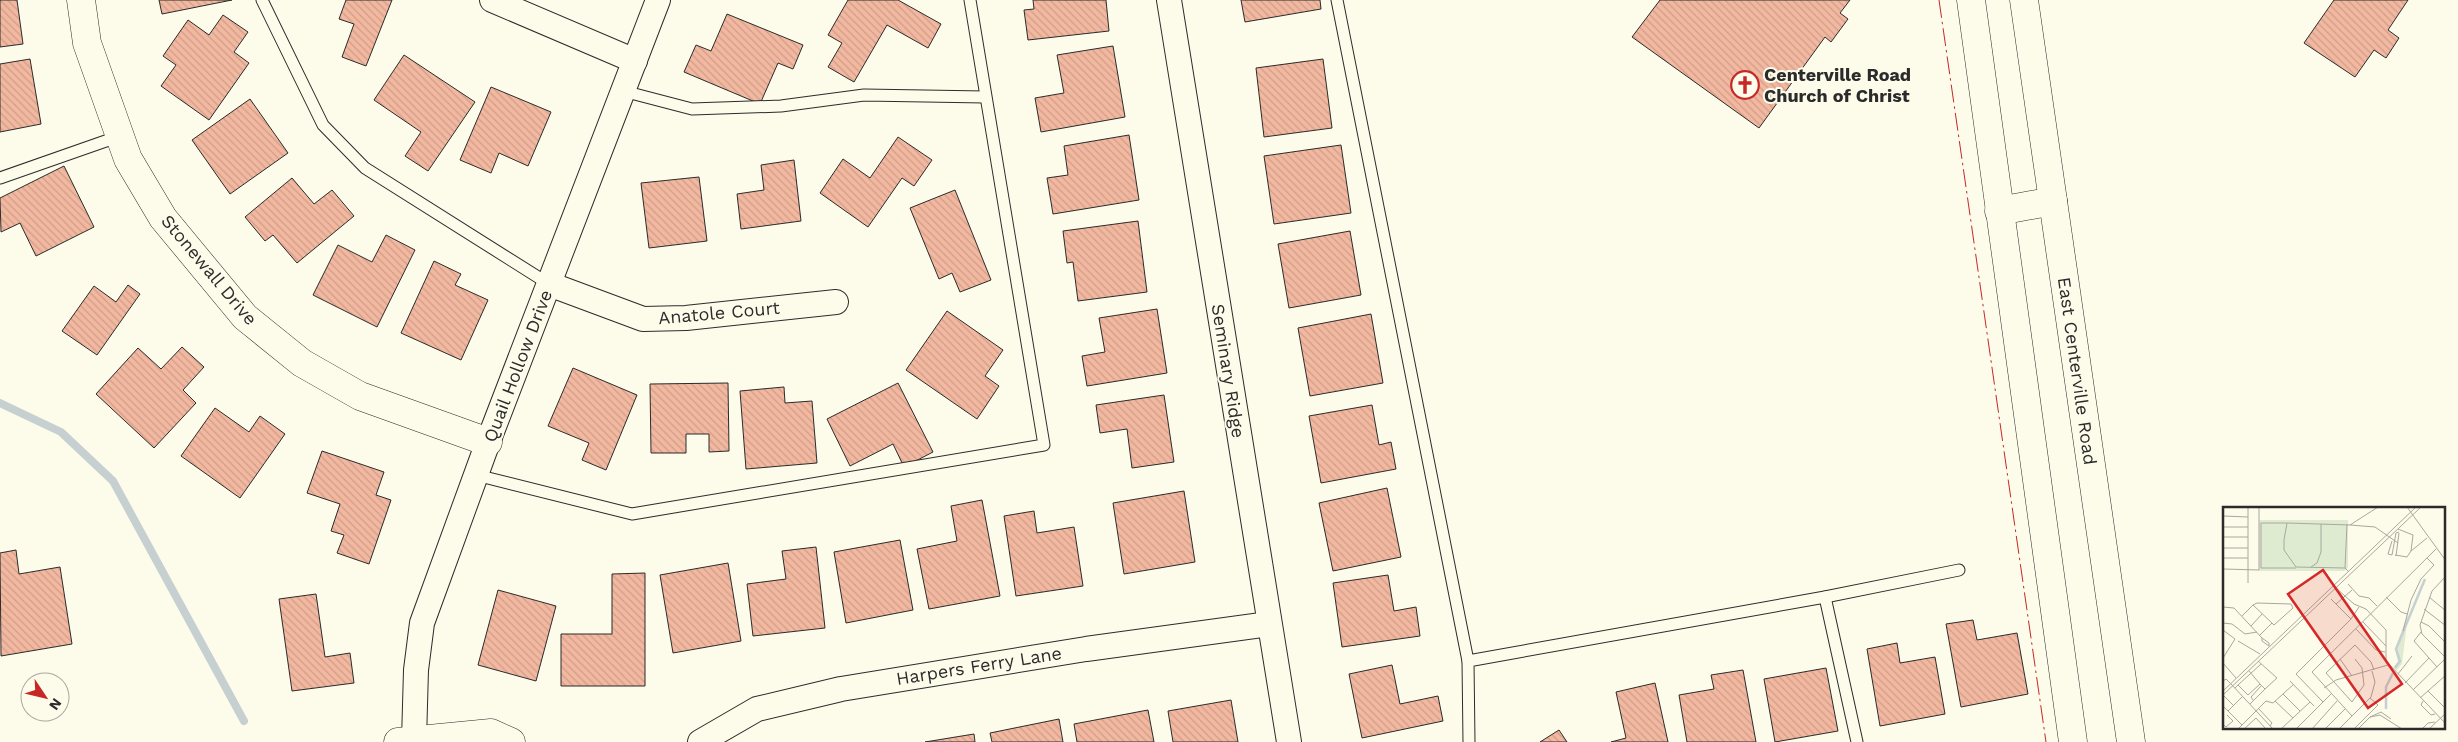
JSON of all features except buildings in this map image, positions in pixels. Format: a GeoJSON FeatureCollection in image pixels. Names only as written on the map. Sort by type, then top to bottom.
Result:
{"type":"FeatureCollection","features":[{"type":"Feature","properties":{"kind":"main road","name":"Stonewall Drive"},"geometry":{"type":"LineString","coordinates":[[81,0],[87,43],[128,158],[163,218],[244,317],[302,363],[360,396],[488,442]]}},
{"type":"Feature","properties":{"kind":"main road"},"geometry":{"type":"LineString","coordinates":[[1971,0],[2072,742]]}},
{"type":"Feature","properties":{"kind":"main road","name":"East Centerville Road"},"geometry":{"type":"LineString","coordinates":[[2024,0],[2131,742]]}},
{"type":"Feature","properties":{"kind":"main road"},"geometry":{"type":"LineString","coordinates":[[1999,211],[2053,201]]}},
{"type":"Feature","properties":{"kind":"main road"},"geometry":{"type":"LineString","coordinates":[[406,741],[491,733],[511,742]]}},
{"type":"Feature","properties":{"kind":"street"},"geometry":{"type":"LineString","coordinates":[[492,0],[635,61]]}},
{"type":"Feature","properties":{"kind":"street","name":"Quail Hollow Drive"},"geometry":{"type":"LineString","coordinates":[[406,741],[422,623],[488,442],[658,0]]}},
{"type":"Feature","properties":{"kind":"street","name":"Seminary Ridge"},"geometry":{"type":"LineString","coordinates":[[1169,0],[1289,742]]}},
{"type":"Feature","properties":{"kind":"street","name":"Anatole Court"},"geometry":{"type":"LineString","coordinates":[[549,284],[643,319],[686,318],[836,302]]}},
{"type":"Feature","properties":{"kind":"street","name":"Harpers Ferry Lane"},"geometry":{"type":"LineString","coordinates":[[700,742],[757,709],[841,689],[1086,649],[1269,624]]}},
{"type":"Feature","properties":{"kind":"lane"},"geometry":{"type":"LineString","coordinates":[[262,0],[324,125],[365,168],[549,284]]}},
{"type":"Feature","properties":{"kind":"lane"},"geometry":{"type":"LineString","coordinates":[[476,475],[632,514],[1044,445],[970,0]]}},
{"type":"Feature","properties":{"kind":"lane"},"geometry":{"type":"LineString","coordinates":[[1338,0],[1468,661],[1469,742]]}},
{"type":"Feature","properties":{"kind":"lane"},"geometry":{"type":"LineString","coordinates":[[623,91],[692,109],[781,106],[864,95],[985,97]]}},
{"type":"Feature","properties":{"kind":"lane"},"geometry":{"type":"LineString","coordinates":[[0,178],[120,136]]}},
{"type":"Feature","properties":{"kind":"lane"},"geometry":{"type":"LineString","coordinates":[[1468,661],[1825,597],[1959,570]]}},
{"type":"Feature","properties":{"kind":"lane"},"geometry":{"type":"LineString","coordinates":[[1825,597],[1857,742]]}},
{"type":"Feature","properties":{"kind":"waterway"},"geometry":{"type":"LineString","coordinates":[[0,403],[61,432],[113,481],[244,721]]}},
{"type":"Feature","properties":{"kind":"power"},"geometry":{"type":"LineString","coordinates":[[1939,0],[2046,742]]}},
{"type":"Feature","properties":{"kind":"place","name":"Centerville Road Church of Christ"},"geometry":{"type":"Point","coordinates":[1745,85]}}]}
